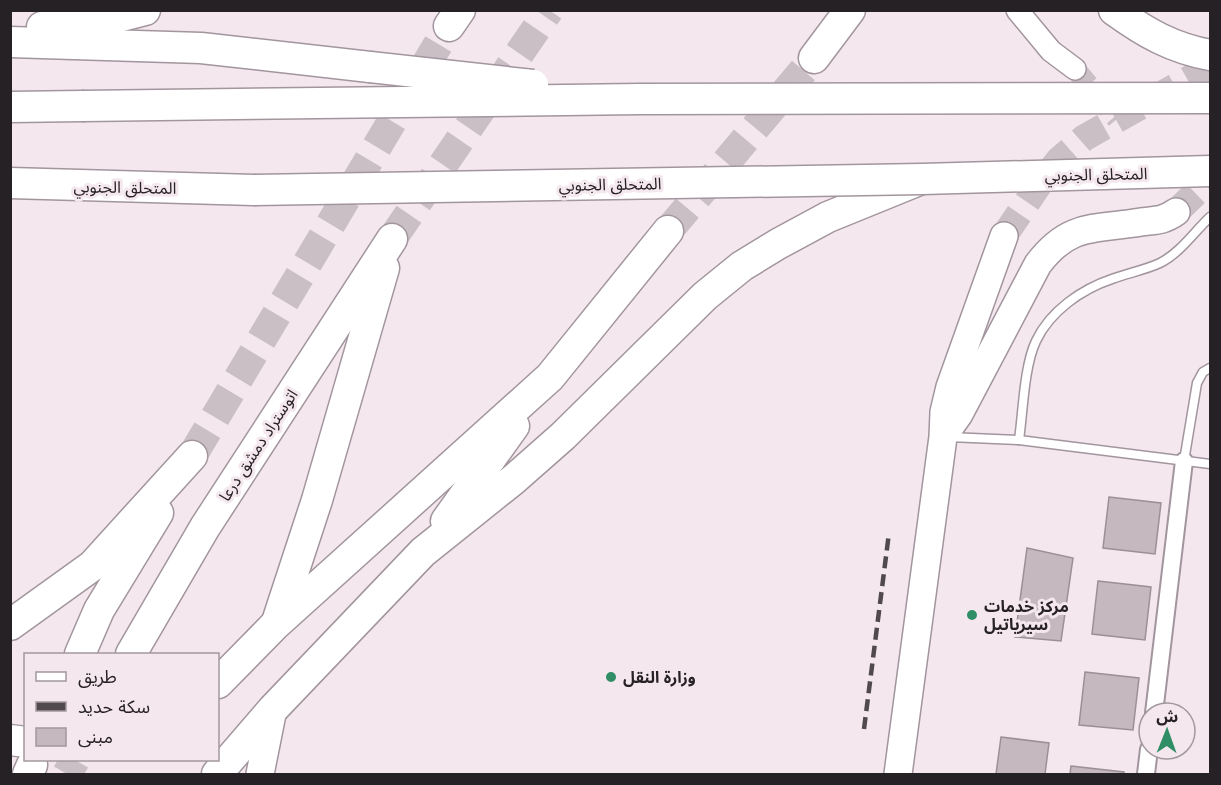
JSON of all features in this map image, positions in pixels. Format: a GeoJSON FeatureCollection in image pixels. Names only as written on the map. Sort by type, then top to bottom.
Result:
{"type":"FeatureCollection","features":[{"type":"Feature","properties":{"kind":"highway"},"geometry":{"type":"LineString","coordinates":[[10,31],[102,21],[145,10]]}},
{"type":"Feature","properties":{"kind":"highway"},"geometry":{"type":"LineString","coordinates":[[814,58],[850,10]]}},
{"type":"Feature","properties":{"kind":"highway"},"geometry":{"type":"LineString","coordinates":[[1114,10],[1147,34],[1190,51],[1210,55]]}},
{"type":"Feature","properties":{"kind":"highway"},"geometry":{"type":"LineString","coordinates":[[10,42],[201,48],[554,87],[640,99]]}},
{"type":"Feature","properties":{"kind":"highway"},"geometry":{"type":"LineString","coordinates":[[10,107],[640,99],[1210,98]]}},
{"type":"Feature","properties":{"kind":"highway","name":"المتحلق الجنوبي"},"geometry":{"type":"LineString","coordinates":[[10,183],[86,187],[254,190],[1210,171]]}},
{"type":"Feature","properties":{"kind":"highway"},"geometry":{"type":"LineString","coordinates":[[217,774],[273,709],[423,552],[513,480],[563,436],[705,296],[742,266],[778,244],[828,217],[922,178]]}},
{"type":"Feature","properties":{"kind":"highway"},"geometry":{"type":"LineString","coordinates":[[10,201],[86,187]]}},
{"type":"Feature","properties":{"kind":"highway"},"geometry":{"type":"LineString","coordinates":[[423,552],[550,377],[668,231]]}},
{"type":"Feature","properties":{"kind":"highway","name":"اتوستراد دمشق درعا"},"geometry":{"type":"LineString","coordinates":[[132,653],[205,527],[392,239],[317,500],[276,624]]}},
{"type":"Feature","properties":{"kind":"highway"},"geometry":{"type":"LineString","coordinates":[[219,682],[276,624],[550,377]]}},
{"type":"Feature","properties":{"kind":"highway"},"geometry":{"type":"LineString","coordinates":[[10,626],[92,566],[192,456],[99,610],[80,653]]}},
{"type":"Feature","properties":{"kind":"highway"},"geometry":{"type":"LineString","coordinates":[[10,740],[24,755]]}},
{"type":"Feature","properties":{"kind":"main road"},"geometry":{"type":"LineString","coordinates":[[943,437],[959,414],[1038,264],[1049,249],[1080,230],[1162,221],[1176,212]]}},
{"type":"Feature","properties":{"kind":"main road"},"geometry":{"type":"LineString","coordinates":[[898,774],[943,437],[944,412],[950,387],[1004,236]]}},
{"type":"Feature","properties":{"kind":"main road"},"geometry":{"type":"LineString","coordinates":[[260,774],[273,709]]}},
{"type":"Feature","properties":{"kind":"street"},"geometry":{"type":"LineString","coordinates":[[1017,10],[1051,51],[1075,69]]}},
{"type":"Feature","properties":{"kind":"street"},"geometry":{"type":"LineString","coordinates":[[1155,701],[1185,461]]}},
{"type":"Feature","properties":{"kind":"lane"},"geometry":{"type":"LineString","coordinates":[[1019,440],[1029,366],[1035,341],[1054,313],[1080,295],[1110,279],[1161,263],[1181,249],[1210,217]]}},
{"type":"Feature","properties":{"kind":"lane"},"geometry":{"type":"LineString","coordinates":[[1185,461],[1197,383],[1203,372],[1210,368]]}},
{"type":"Feature","properties":{"kind":"lane"},"geometry":{"type":"LineString","coordinates":[[943,437],[1019,440],[1210,464]]}},
{"type":"Feature","properties":{"kind":"building"},"geometry":{"type":"Polygon","coordinates":[[[1109,497],[1161,503],[1155,554],[1103,548],[1109,497]]]}},
{"type":"Feature","properties":{"kind":"building"},"geometry":{"type":"Polygon","coordinates":[[[1027,548],[1073,558],[1061,641],[1015,637],[1027,548]]]}},
{"type":"Feature","properties":{"kind":"building"},"geometry":{"type":"Polygon","coordinates":[[[1098,581],[1151,587],[1145,640],[1092,634],[1098,581]]]}},
{"type":"Feature","properties":{"kind":"building"},"geometry":{"type":"Polygon","coordinates":[[[1085,672],[1139,678],[1133,730],[1079,725],[1085,672]]]}},
{"type":"Feature","properties":{"kind":"building"},"geometry":{"type":"Polygon","coordinates":[[[1001,737],[1049,743],[1045,774],[996,774],[1001,737]]]}},
{"type":"Feature","properties":{"kind":"building"},"geometry":{"type":"Polygon","coordinates":[[[1071,766],[1124,772],[1124,774],[1070,774],[1071,766]]]}},
{"type":"Feature","properties":{"kind":"tunnel"},"geometry":{"type":"LineString","coordinates":[[392,239],[549,10]]}},
{"type":"Feature","properties":{"kind":"tunnel"},"geometry":{"type":"LineString","coordinates":[[192,456],[449,26]]}},
{"type":"Feature","properties":{"kind":"tunnel"},"geometry":{"type":"LineString","coordinates":[[668,231],[814,58]]}},
{"type":"Feature","properties":{"kind":"tunnel"},"geometry":{"type":"LineString","coordinates":[[1075,69],[1117,119]]}},
{"type":"Feature","properties":{"kind":"tunnel"},"geometry":{"type":"LineString","coordinates":[[1004,236],[1059,160],[1084,138],[1198,74],[1210,76]]}},
{"type":"Feature","properties":{"kind":"tunnel"},"geometry":{"type":"LineString","coordinates":[[1176,212],[1200,189],[1210,183]]}},
{"type":"Feature","properties":{"kind":"tunnel"},"geometry":{"type":"LineString","coordinates":[[67,774],[74,761]]}},
{"type":"Feature","properties":{"kind":"railway"},"geometry":{"type":"LineString","coordinates":[[864,729],[889,533]]}},
{"type":"Feature","properties":{"kind":"place","name":"مركز خدمات سيرياتيل"},"geometry":{"type":"Point","coordinates":[972,615]}},
{"type":"Feature","properties":{"kind":"place","name":"وزارة النقل"},"geometry":{"type":"Point","coordinates":[611,677]}}]}
